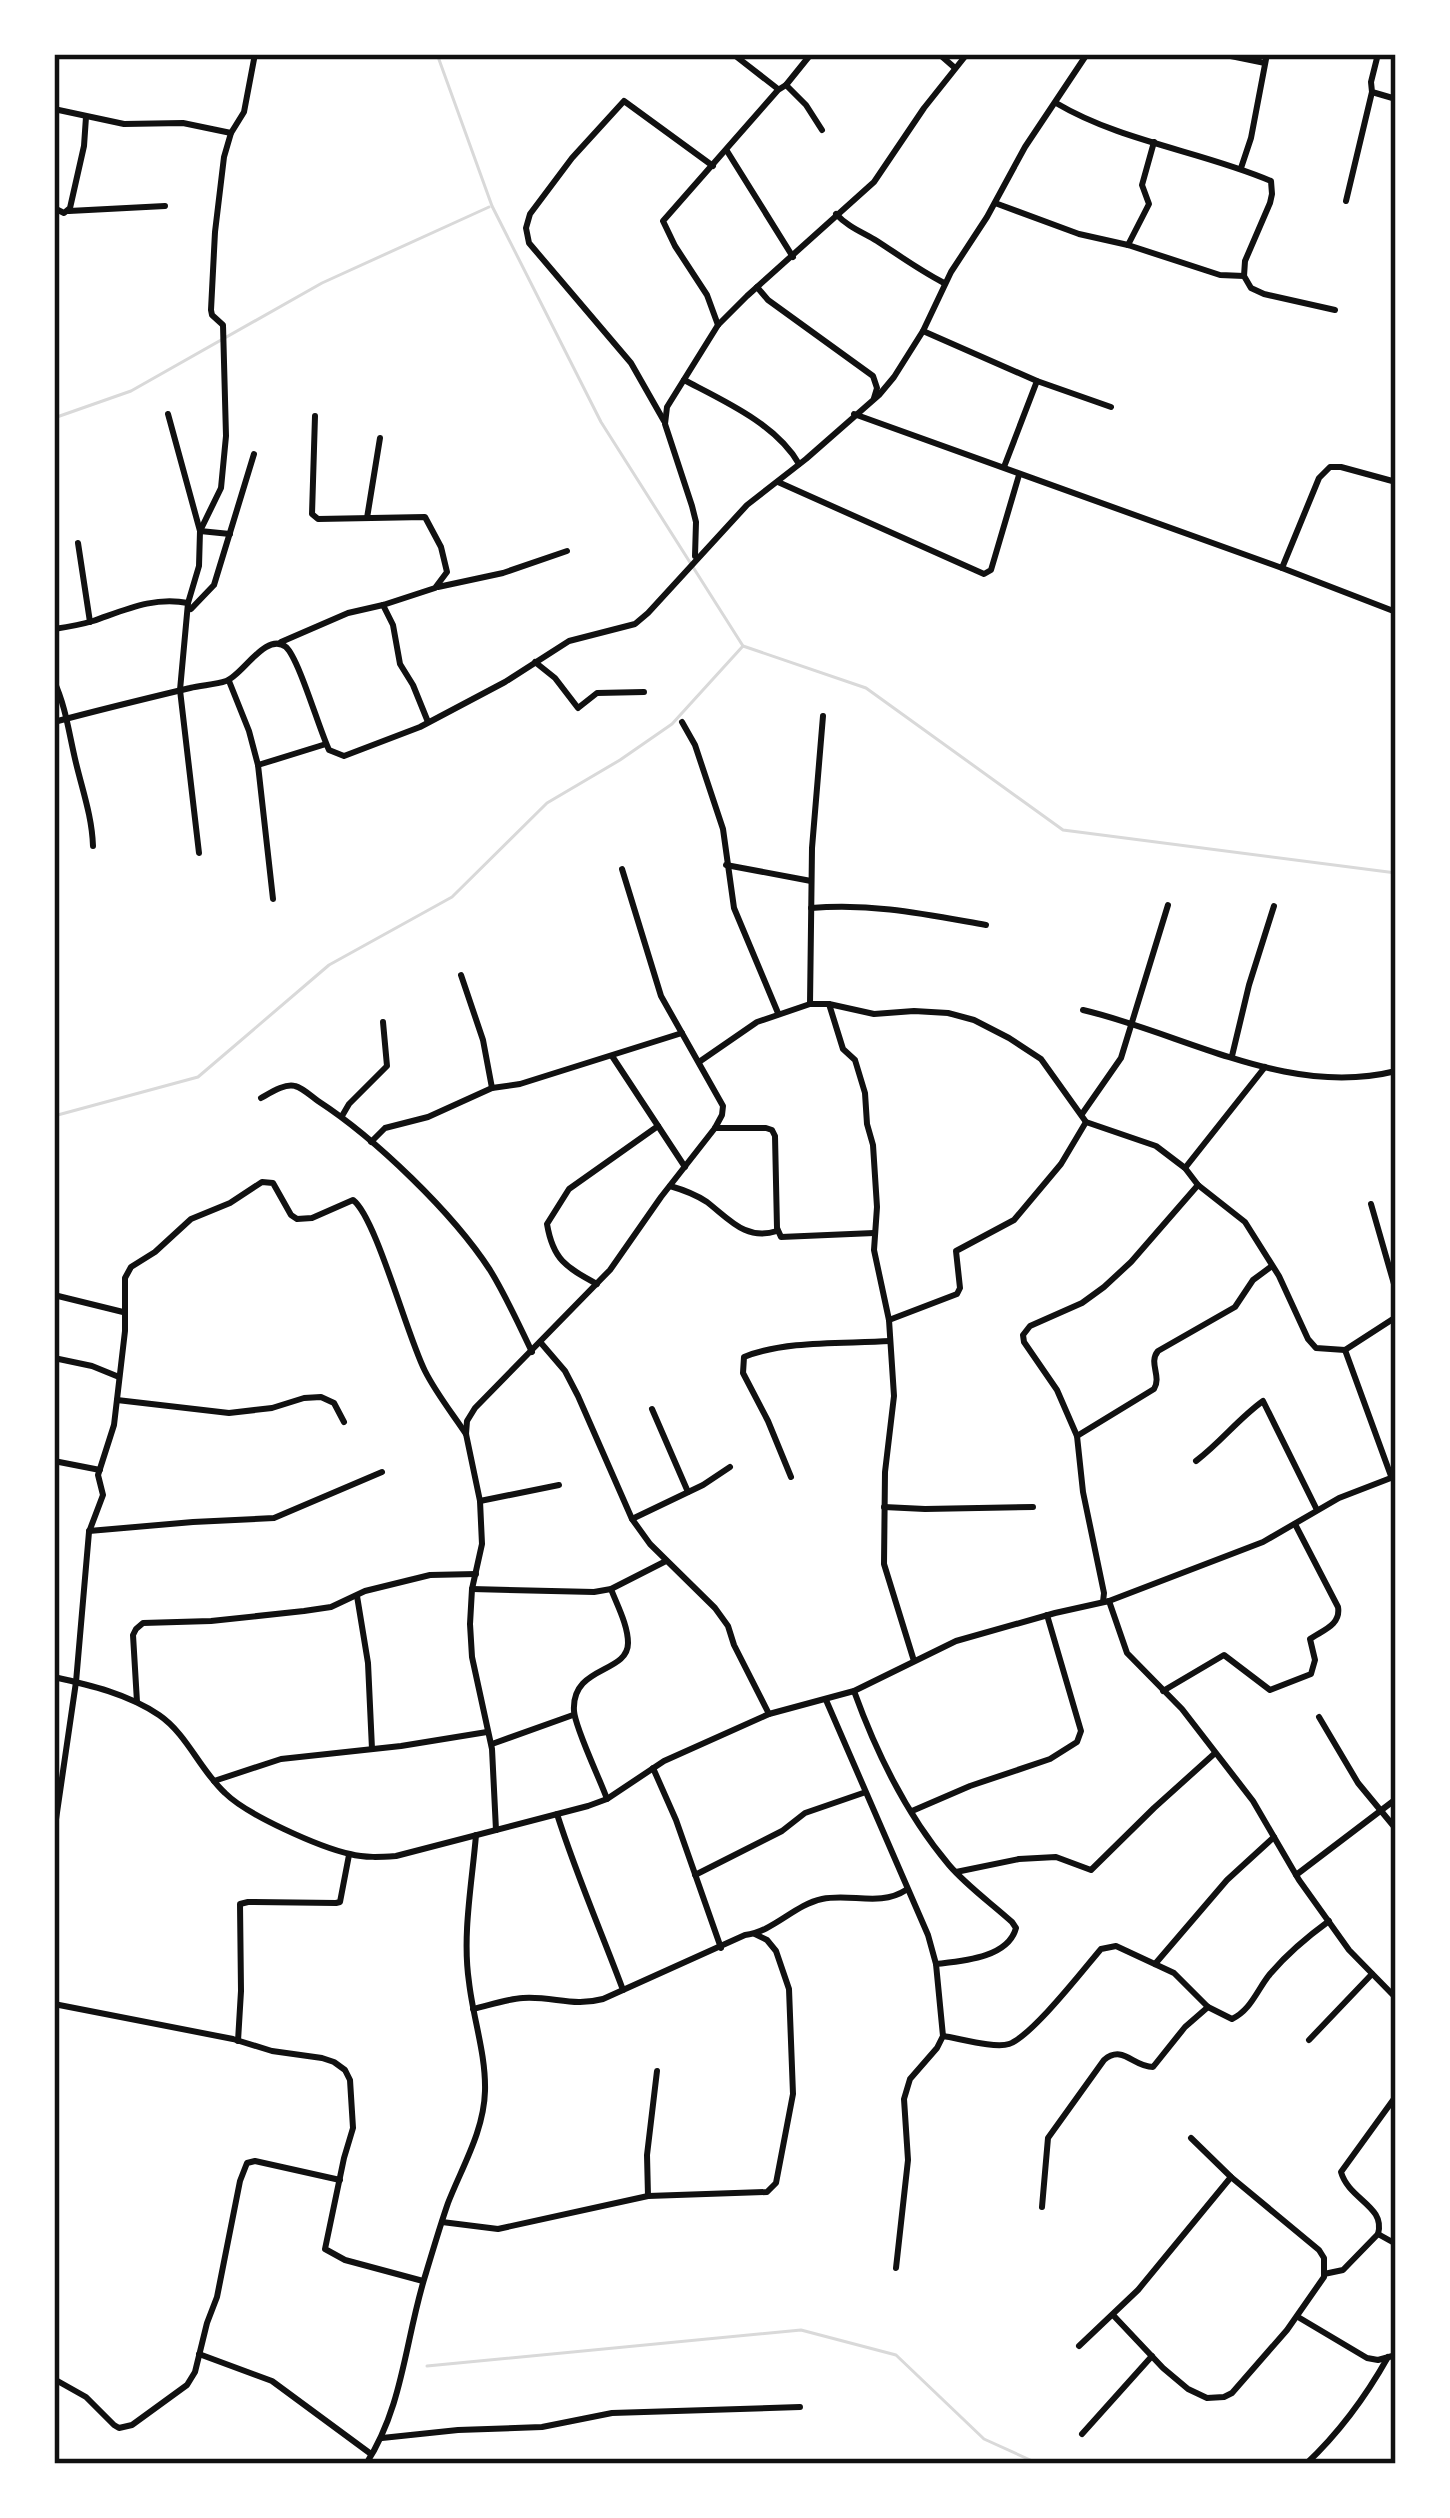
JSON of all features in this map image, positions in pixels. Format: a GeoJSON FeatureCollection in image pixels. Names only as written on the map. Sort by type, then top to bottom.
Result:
{"type":"FeatureCollection","features":[{"type":"Feature","properties":{"kind":"street"},"geometry":{"type":"LineString","coordinates":[[200,531],[221,488],[226,436],[223,325],[212,315],[215,232],[224,157],[244,112],[255,54]]}},
{"type":"Feature","properties":{"kind":"street"},"geometry":{"type":"LineString","coordinates":[[734,54],[806,105],[823,130]]}},
{"type":"Feature","properties":{"kind":"street"},"geometry":{"type":"LineString","coordinates":[[718,326],[663,221],[811,54]]}},
{"type":"Feature","properties":{"kind":"street"},"geometry":{"type":"LineString","coordinates":[[939,54],[956,68]]}},
{"type":"Feature","properties":{"kind":"street"},"geometry":{"type":"LineString","coordinates":[[665,424],[667,407],[718,326],[874,182],[967,54]]}},
{"type":"Feature","properties":{"kind":"street"},"geometry":{"type":"LineString","coordinates":[[278,643],[293,657],[326,743],[336,755],[344,756],[428,722],[569,641],[635,624],[747,505],[894,377],[1025,148],[1087,54]]}},
{"type":"Feature","properties":{"kind":"street"},"geometry":{"type":"LineString","coordinates":[[1221,54],[1266,59],[1241,168]]}},
{"type":"Feature","properties":{"kind":"street"},"geometry":{"type":"LineString","coordinates":[[1346,201],[1378,54]]}},
{"type":"Feature","properties":{"kind":"street"},"geometry":{"type":"LineString","coordinates":[[1372,92],[1396,99]]}},
{"type":"Feature","properties":{"kind":"street"},"geometry":{"type":"LineString","coordinates":[[695,560],[696,522],[665,424],[632,363],[529,243],[526,228],[530,214],[572,158],[624,101],[712,166]]}},
{"type":"Feature","properties":{"kind":"street"},"geometry":{"type":"LineString","coordinates":[[1056,103],[1084,120],[1271,181],[1272,194],[1244,276],[1251,288],[1264,294],[1335,310]]}},
{"type":"Feature","properties":{"kind":"street"},"geometry":{"type":"LineString","coordinates":[[54,109],[124,124],[183,122],[232,133]]}},
{"type":"Feature","properties":{"kind":"street"},"geometry":{"type":"LineString","coordinates":[[69,211],[86,118]]}},
{"type":"Feature","properties":{"kind":"street"},"geometry":{"type":"LineString","coordinates":[[1128,244],[1149,204],[1142,185],[1154,142]]}},
{"type":"Feature","properties":{"kind":"street"},"geometry":{"type":"LineString","coordinates":[[727,151],[794,257]]}},
{"type":"Feature","properties":{"kind":"street"},"geometry":{"type":"LineString","coordinates":[[995,203],[1078,234],[1128,244],[1220,275],[1244,276]]}},
{"type":"Feature","properties":{"kind":"street"},"geometry":{"type":"LineString","coordinates":[[54,208],[64,213],[165,206]]}},
{"type":"Feature","properties":{"kind":"street"},"geometry":{"type":"LineString","coordinates":[[836,214],[945,284]]}},
{"type":"Feature","properties":{"kind":"street"},"geometry":{"type":"LineString","coordinates":[[757,287],[768,300],[873,376],[874,398]]}},
{"type":"Feature","properties":{"kind":"street"},"geometry":{"type":"LineString","coordinates":[[923,331],[1037,381],[1111,407]]}},
{"type":"Feature","properties":{"kind":"street"},"geometry":{"type":"LineString","coordinates":[[684,380],[728,403],[783,442],[799,464]]}},
{"type":"Feature","properties":{"kind":"street"},"geometry":{"type":"LineString","coordinates":[[1004,469],[1037,381]]}},
{"type":"Feature","properties":{"kind":"street"},"geometry":{"type":"LineString","coordinates":[[169,414],[200,531],[180,690],[200,853]]}},
{"type":"Feature","properties":{"kind":"street"},"geometry":{"type":"LineString","coordinates":[[854,414],[1396,612]]}},
{"type":"Feature","properties":{"kind":"street"},"geometry":{"type":"LineString","coordinates":[[315,416],[312,514],[318,519],[425,517],[441,547],[446,572],[435,588]]}},
{"type":"Feature","properties":{"kind":"street"},"geometry":{"type":"LineString","coordinates":[[367,518],[380,438]]}},
{"type":"Feature","properties":{"kind":"street"},"geometry":{"type":"LineString","coordinates":[[189,608],[214,584],[254,454]]}},
{"type":"Feature","properties":{"kind":"street"},"geometry":{"type":"LineString","coordinates":[[1282,568],[1319,478],[1330,467],[1396,482]]}},
{"type":"Feature","properties":{"kind":"street"},"geometry":{"type":"LineString","coordinates":[[778,482],[984,574],[991,571],[1019,474]]}},
{"type":"Feature","properties":{"kind":"street"},"geometry":{"type":"LineString","coordinates":[[200,531],[230,534]]}},
{"type":"Feature","properties":{"kind":"street"},"geometry":{"type":"LineString","coordinates":[[78,543],[90,622]]}},
{"type":"Feature","properties":{"kind":"street"},"geometry":{"type":"LineString","coordinates":[[54,722],[229,681],[270,645],[348,614],[567,551]]}},
{"type":"Feature","properties":{"kind":"street"},"geometry":{"type":"LineString","coordinates":[[54,629],[170,599],[189,608]]}},
{"type":"Feature","properties":{"kind":"street"},"geometry":{"type":"LineString","coordinates":[[383,605],[393,625],[400,664],[428,722]]}},
{"type":"Feature","properties":{"kind":"street"},"geometry":{"type":"LineString","coordinates":[[535,662],[555,678],[578,708],[597,693],[644,692]]}},
{"type":"Feature","properties":{"kind":"street"},"geometry":{"type":"LineString","coordinates":[[54,681],[64,701],[92,821],[93,847]]}},
{"type":"Feature","properties":{"kind":"street"},"geometry":{"type":"LineString","coordinates":[[229,681],[258,765],[273,898]]}},
{"type":"Feature","properties":{"kind":"street"},"geometry":{"type":"LineString","coordinates":[[810,1004],[823,716]]}},
{"type":"Feature","properties":{"kind":"street"},"geometry":{"type":"LineString","coordinates":[[682,722],[695,746],[723,830],[734,908],[778,1012]]}},
{"type":"Feature","properties":{"kind":"street"},"geometry":{"type":"LineString","coordinates":[[258,765],[326,743]]}},
{"type":"Feature","properties":{"kind":"street"},"geometry":{"type":"LineString","coordinates":[[727,865],[812,881]]}},
{"type":"Feature","properties":{"kind":"street"},"geometry":{"type":"LineString","coordinates":[[496,1830],[491,1745],[472,1658],[472,1589],[482,1544],[467,1421],[610,1270],[722,1115],[723,1106],[661,996],[622,869]]}},
{"type":"Feature","properties":{"kind":"street"},"geometry":{"type":"LineString","coordinates":[[889,1320],[957,1294],[956,1251],[1014,1220],[1061,1164],[1121,1058],[1168,905]]}},
{"type":"Feature","properties":{"kind":"street"},"geometry":{"type":"LineString","coordinates":[[1232,1056],[1274,906]]}},
{"type":"Feature","properties":{"kind":"street"},"geometry":{"type":"LineString","coordinates":[[811,908],[894,908],[986,925]]}},
{"type":"Feature","properties":{"kind":"street"},"geometry":{"type":"LineString","coordinates":[[461,975],[483,1040],[492,1088]]}},
{"type":"Feature","properties":{"kind":"street"},"geometry":{"type":"LineString","coordinates":[[699,1062],[757,1022],[810,1004],[857,1012],[949,1013],[974,1020],[1041,1059],[1084,1118],[1156,1146],[1245,1222],[1316,1348],[1345,1350],[1396,1317]]}},
{"type":"Feature","properties":{"kind":"street"},"geometry":{"type":"LineString","coordinates":[[829,1004],[843,1049],[855,1060],[865,1093],[874,1156],[874,1250],[889,1320],[894,1396],[885,1472],[884,1564],[914,1661]]}},
{"type":"Feature","properties":{"kind":"street"},"geometry":{"type":"LineString","coordinates":[[1083,1010],[1298,1074],[1337,1077],[1396,1071]]}},
{"type":"Feature","properties":{"kind":"street"},"geometry":{"type":"LineString","coordinates":[[342,1116],[387,1066],[383,1022]]}},
{"type":"Feature","properties":{"kind":"street"},"geometry":{"type":"LineString","coordinates":[[371,1142],[385,1128],[428,1117],[492,1088],[520,1084],[683,1033]]}},
{"type":"Feature","properties":{"kind":"street"},"geometry":{"type":"LineString","coordinates":[[612,1055],[685,1167]]}},
{"type":"Feature","properties":{"kind":"street"},"geometry":{"type":"LineString","coordinates":[[1185,1168],[1265,1067]]}},
{"type":"Feature","properties":{"kind":"street"},"geometry":{"type":"LineString","coordinates":[[261,1098],[295,1085],[371,1142],[467,1239],[490,1271],[532,1352]]}},
{"type":"Feature","properties":{"kind":"street"},"geometry":{"type":"LineString","coordinates":[[597,1283],[572,1270],[551,1248],[547,1224],[569,1189],[658,1126]]}},
{"type":"Feature","properties":{"kind":"street"},"geometry":{"type":"LineString","coordinates":[[715,1128],[772,1130],[777,1231],[784,1238],[874,1233]]}},
{"type":"Feature","properties":{"kind":"street"},"geometry":{"type":"LineString","coordinates":[[54,1833],[76,1682],[88,1532],[103,1495],[98,1475],[110,1445],[125,1331],[124,1279],[131,1267],[191,1220],[262,1182],[273,1183],[297,1220],[352,1200],[359,1204],[378,1248],[426,1372],[466,1434]]}},
{"type":"Feature","properties":{"kind":"street"},"geometry":{"type":"LineString","coordinates":[[1198,1185],[1104,1287],[1082,1303],[1030,1326],[1024,1342],[1057,1390],[1077,1436],[1083,1492],[1106,1602],[1127,1653],[1182,1709],[1253,1801],[1296,1875],[1349,1950],[1396,1998]]}},
{"type":"Feature","properties":{"kind":"street"},"geometry":{"type":"LineString","coordinates":[[670,1186],[691,1192],[750,1235],[777,1231]]}},
{"type":"Feature","properties":{"kind":"street"},"geometry":{"type":"LineString","coordinates":[[1371,1204],[1396,1291]]}},
{"type":"Feature","properties":{"kind":"street"},"geometry":{"type":"LineString","coordinates":[[1077,1436],[1154,1389],[1154,1360],[1159,1351],[1235,1307],[1253,1280],[1272,1266]]}},
{"type":"Feature","properties":{"kind":"street"},"geometry":{"type":"LineString","coordinates":[[54,1295],[123,1312]]}},
{"type":"Feature","properties":{"kind":"street"},"geometry":{"type":"LineString","coordinates":[[791,1477],[743,1372],[744,1357],[801,1344],[890,1340]]}},
{"type":"Feature","properties":{"kind":"street"},"geometry":{"type":"LineString","coordinates":[[541,1343],[565,1371],[578,1396],[632,1519],[728,1626],[769,1714]]}},
{"type":"Feature","properties":{"kind":"street"},"geometry":{"type":"LineString","coordinates":[[54,1676],[136,1702],[173,1726],[226,1795],[252,1814],[349,1854],[396,1856],[608,1799],[653,1768],[769,1714],[854,1691],[956,1641],[1106,1602],[1263,1542],[1339,1498],[1394,1476],[1345,1350]]}},
{"type":"Feature","properties":{"kind":"street"},"geometry":{"type":"LineString","coordinates":[[54,1358],[120,1377]]}},
{"type":"Feature","properties":{"kind":"street"},"geometry":{"type":"LineString","coordinates":[[117,1400],[229,1413],[321,1397],[334,1403],[344,1422]]}},
{"type":"Feature","properties":{"kind":"street"},"geometry":{"type":"LineString","coordinates":[[1196,1461],[1263,1401],[1317,1510]]}},
{"type":"Feature","properties":{"kind":"street"},"geometry":{"type":"LineString","coordinates":[[652,1409],[688,1492]]}},
{"type":"Feature","properties":{"kind":"street"},"geometry":{"type":"LineString","coordinates":[[54,1461],[100,1470]]}},
{"type":"Feature","properties":{"kind":"street"},"geometry":{"type":"LineString","coordinates":[[632,1519],[730,1467]]}},
{"type":"Feature","properties":{"kind":"street"},"geometry":{"type":"LineString","coordinates":[[88,1532],[274,1518],[382,1472]]}},
{"type":"Feature","properties":{"kind":"street"},"geometry":{"type":"LineString","coordinates":[[480,1501],[559,1485]]}},
{"type":"Feature","properties":{"kind":"street"},"geometry":{"type":"LineString","coordinates":[[884,1507],[1033,1507]]}},
{"type":"Feature","properties":{"kind":"street"},"geometry":{"type":"LineString","coordinates":[[1163,1691],[1224,1655],[1270,1690],[1310,1674],[1316,1660],[1310,1639],[1339,1615],[1294,1524]]}},
{"type":"Feature","properties":{"kind":"street"},"geometry":{"type":"LineString","coordinates":[[472,1589],[568,1593],[611,1589],[666,1561]]}},
{"type":"Feature","properties":{"kind":"street"},"geometry":{"type":"LineString","coordinates":[[136,1702],[134,1635],[143,1623],[304,1611],[388,1584],[430,1575],[476,1574]]}},
{"type":"Feature","properties":{"kind":"street"},"geometry":{"type":"LineString","coordinates":[[608,1799],[573,1715],[575,1697],[585,1680],[626,1653],[628,1637],[611,1589]]}},
{"type":"Feature","properties":{"kind":"street"},"geometry":{"type":"LineString","coordinates":[[357,1596],[368,1663],[372,1749]]}},
{"type":"Feature","properties":{"kind":"street"},"geometry":{"type":"LineString","coordinates":[[912,1811],[1050,1759],[1077,1742],[1081,1731],[1047,1615]]}},
{"type":"Feature","properties":{"kind":"street"},"geometry":{"type":"LineString","coordinates":[[854,1691],[876,1749],[912,1811],[956,1872],[1012,1922],[1012,1940],[996,1951],[936,1964]]}},
{"type":"Feature","properties":{"kind":"street"},"geometry":{"type":"LineString","coordinates":[[826,1700],[928,1935],[936,1964],[943,2036],[906,2089],[908,2160],[896,2268]]}},
{"type":"Feature","properties":{"kind":"street"},"geometry":{"type":"LineString","coordinates":[[491,1745],[573,1715]]}},
{"type":"Feature","properties":{"kind":"street"},"geometry":{"type":"LineString","coordinates":[[1319,1717],[1358,1783],[1396,1829]]}},
{"type":"Feature","properties":{"kind":"street"},"geometry":{"type":"LineString","coordinates":[[214,1781],[281,1759],[488,1732]]}},
{"type":"Feature","properties":{"kind":"street"},"geometry":{"type":"LineString","coordinates":[[956,1872],[1018,1859],[1056,1857],[1091,1870],[1214,1754]]}},
{"type":"Feature","properties":{"kind":"street"},"geometry":{"type":"LineString","coordinates":[[653,1768],[722,1948]]}},
{"type":"Feature","properties":{"kind":"street"},"geometry":{"type":"LineString","coordinates":[[695,1875],[782,1831],[805,1813],[865,1792]]}},
{"type":"Feature","properties":{"kind":"street"},"geometry":{"type":"LineString","coordinates":[[1296,1875],[1396,1799]]}},
{"type":"Feature","properties":{"kind":"street"},"geometry":{"type":"LineString","coordinates":[[557,1814],[623,1990]]}},
{"type":"Feature","properties":{"kind":"street"},"geometry":{"type":"LineString","coordinates":[[366,2464],[393,2413],[423,2281],[483,2108],[484,2062],[467,1952],[476,1835]]}},
{"type":"Feature","properties":{"kind":"street"},"geometry":{"type":"LineString","coordinates":[[1155,1964],[1226,1880],[1274,1837]]}},
{"type":"Feature","properties":{"kind":"street"},"geometry":{"type":"LineString","coordinates":[[238,2041],[240,1904],[336,1904],[349,1854]]}},
{"type":"Feature","properties":{"kind":"street"},"geometry":{"type":"LineString","coordinates":[[473,2008],[519,1998],[584,2004],[754,1934],[816,1900],[884,1899],[906,1890]]}},
{"type":"Feature","properties":{"kind":"street"},"geometry":{"type":"LineString","coordinates":[[943,2036],[1000,2045],[1014,2041],[1047,2012],[1101,1949],[1116,1946],[1183,1979],[1208,2007],[1232,2019],[1239,2017],[1268,1976],[1305,1938],[1330,1921]]}},
{"type":"Feature","properties":{"kind":"street"},"geometry":{"type":"LineString","coordinates":[[442,2222],[498,2229],[648,2196],[767,2192],[776,2182],[792,2104],[789,1989],[776,1951],[754,1934]]}},
{"type":"Feature","properties":{"kind":"street"},"geometry":{"type":"LineString","coordinates":[[1309,2040],[1372,1974]]}},
{"type":"Feature","properties":{"kind":"street"},"geometry":{"type":"LineString","coordinates":[[54,2004],[322,2058],[345,2070],[354,2117],[352,2140],[325,2248],[345,2260],[423,2281]]}},
{"type":"Feature","properties":{"kind":"street"},"geometry":{"type":"LineString","coordinates":[[1042,2207],[1048,2138],[1104,2060],[1118,2053],[1153,2067],[1208,2007]]}},
{"type":"Feature","properties":{"kind":"street"},"geometry":{"type":"LineString","coordinates":[[648,2196],[647,2155],[657,2071]]}},
{"type":"Feature","properties":{"kind":"street"},"geometry":{"type":"LineString","coordinates":[[1324,2274],[1343,2270],[1378,2234],[1381,2220],[1346,2186],[1341,2172],[1396,2096]]}},
{"type":"Feature","properties":{"kind":"street"},"geometry":{"type":"LineString","coordinates":[[1113,2315],[1188,2389],[1207,2398],[1224,2397],[1297,2317],[1324,2274],[1319,2250],[1191,2138]]}},
{"type":"Feature","properties":{"kind":"street"},"geometry":{"type":"LineString","coordinates":[[54,2378],[86,2397],[114,2425],[132,2425],[187,2385],[195,2372],[247,2163],[340,2180]]}},
{"type":"Feature","properties":{"kind":"street"},"geometry":{"type":"LineString","coordinates":[[1079,2346],[1138,2290],[1231,2177]]}},
{"type":"Feature","properties":{"kind":"street"},"geometry":{"type":"LineString","coordinates":[[1378,2234],[1396,2244]]}},
{"type":"Feature","properties":{"kind":"street"},"geometry":{"type":"LineString","coordinates":[[1297,2317],[1367,2358],[1392,2356]]}},
{"type":"Feature","properties":{"kind":"street"},"geometry":{"type":"LineString","coordinates":[[199,2354],[272,2381],[372,2454]]}},
{"type":"Feature","properties":{"kind":"street"},"geometry":{"type":"LineString","coordinates":[[1082,2434],[1152,2356]]}},
{"type":"Feature","properties":{"kind":"street"},"geometry":{"type":"LineString","coordinates":[[1306,2464],[1336,2435],[1392,2356]]}},
{"type":"Feature","properties":{"kind":"street"},"geometry":{"type":"LineString","coordinates":[[382,2438],[542,2427],[613,2413],[800,2407]]}},
{"type":"Feature","properties":{"kind":"waterway"},"geometry":{"type":"LineString","coordinates":[[437,54],[492,206],[601,422],[743,646],[866,688],[1063,830],[1396,873]]}},
{"type":"Feature","properties":{"kind":"waterway"},"geometry":{"type":"LineString","coordinates":[[54,418],[131,391],[322,283],[489,207]]}},
{"type":"Feature","properties":{"kind":"waterway"},"geometry":{"type":"LineString","coordinates":[[54,1116],[198,1077],[329,965],[452,897],[547,803],[672,724],[743,646]]}},
{"type":"Feature","properties":{"kind":"waterway"},"geometry":{"type":"LineString","coordinates":[[427,2366],[801,2330],[896,2355],[984,2439],[1039,2464]]}}]}
